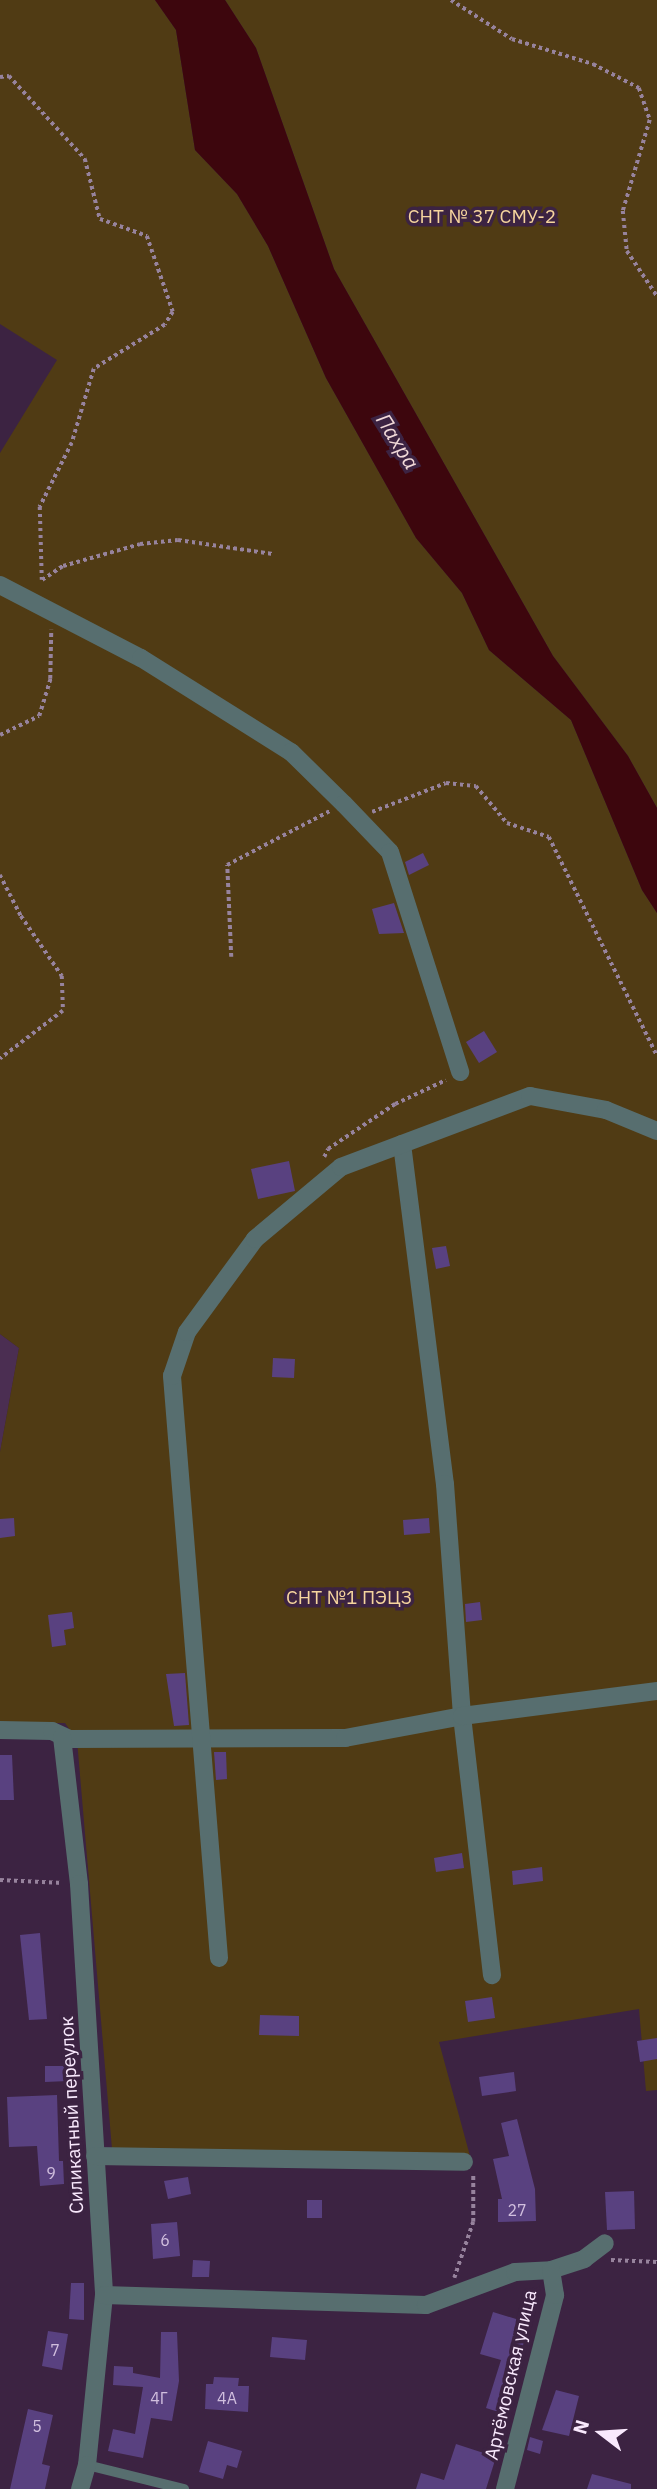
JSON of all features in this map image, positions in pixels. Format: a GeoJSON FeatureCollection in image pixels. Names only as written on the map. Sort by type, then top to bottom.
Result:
{"type":"FeatureCollection","features":[{"type":"Feature","properties":{"kind":"street"},"geometry":{"type":"LineString","coordinates":[[0,585],[141,658],[291,752],[390,852],[460,1072]]}},
{"type":"Feature","properties":{"kind":"street"},"geometry":{"type":"LineString","coordinates":[[219,1958],[204,1736],[172,1376],[187,1332],[255,1239],[330,1175],[402,1144],[530,1096],[606,1110],[657,1131]]}},
{"type":"Feature","properties":{"kind":"street"},"geometry":{"type":"LineString","coordinates":[[402,1144],[445,1484],[462,1716],[492,1975]]}},
{"type":"Feature","properties":{"kind":"street"},"geometry":{"type":"LineString","coordinates":[[0,1730],[52,1731],[62,1737],[345,1738],[462,1716],[657,1691]]}},
{"type":"Feature","properties":{"kind":"street","name":"Силикатный переулок"},"geometry":{"type":"LineString","coordinates":[[62,1737],[79,1884],[104,2295],[87,2465],[80,2489]]}},
{"type":"Feature","properties":{"kind":"street"},"geometry":{"type":"LineString","coordinates":[[95,2156],[464,2162]]}},
{"type":"Feature","properties":{"kind":"street"},"geometry":{"type":"LineString","coordinates":[[104,2295],[184,2294],[358,2305],[426,2305],[457,2297],[515,2273],[551,2270],[584,2259],[605,2243]]}},
{"type":"Feature","properties":{"kind":"street","name":"Артёмовская улица"},"geometry":{"type":"LineString","coordinates":[[505,2489],[555,2295],[551,2270]]}},
{"type":"Feature","properties":{"kind":"lane"},"geometry":{"type":"LineString","coordinates":[[87,2465],[184,2489]]}},
{"type":"Feature","properties":{"kind":"path"},"geometry":{"type":"LineString","coordinates":[[451,0],[512,39],[593,64],[639,88],[650,120],[623,211],[626,251],[657,296]]}},
{"type":"Feature","properties":{"kind":"path"},"geometry":{"type":"LineString","coordinates":[[0,77],[9,76],[85,159],[100,219],[147,236],[173,312],[165,326],[94,369],[72,443],[40,508],[42,580],[50,679],[39,716],[0,735]]}},
{"type":"Feature","properties":{"kind":"path"},"geometry":{"type":"LineString","coordinates":[[42,580],[63,566],[140,544],[178,540],[273,554]]}},
{"type":"Feature","properties":{"kind":"path"},"geometry":{"type":"LineString","coordinates":[[357,818],[446,783],[476,786],[507,823],[549,837],[657,1056]]}},
{"type":"Feature","properties":{"kind":"path"},"geometry":{"type":"LineString","coordinates":[[231,957],[227,865],[344,804]]}},
{"type":"Feature","properties":{"kind":"path"},"geometry":{"type":"LineString","coordinates":[[0,875],[21,916],[62,976],[63,1011],[0,1059]]}},
{"type":"Feature","properties":{"kind":"path"},"geometry":{"type":"LineString","coordinates":[[330,1175],[322,1162],[328,1149],[395,1104],[460,1072]]}},
{"type":"Feature","properties":{"kind":"path"},"geometry":{"type":"LineString","coordinates":[[0,1880],[79,1884]]}},
{"type":"Feature","properties":{"kind":"path"},"geometry":{"type":"LineString","coordinates":[[457,2297],[454,2278],[473,2222],[473,2169],[464,2162]]}},
{"type":"Feature","properties":{"kind":"path"},"geometry":{"type":"LineString","coordinates":[[584,2259],[657,2262]]}},
{"type":"Feature","properties":{"kind":"shaded area"},"geometry":{"type":"Polygon","coordinates":[[[0,1334],[19,1348],[0,1452],[0,1334]]]}},
{"type":"Feature","properties":{"kind":"green space","name":"СНТ №1 ПЭЦЗ"},"geometry":{"type":"Polygon","coordinates":[[[0,0],[155,0],[176,30],[195,150],[237,194],[268,246],[326,378],[416,538],[462,593],[489,650],[571,720],[642,890],[657,913],[657,2090],[646,2091],[639,2009],[439,2042],[470,2156],[112,2149],[77,1740],[65,1723],[0,1723],[0,1452],[19,1348],[0,1334],[0,453],[57,360],[0,324],[0,0]]]}},
{"type":"Feature","properties":{"kind":"green space","name":"СНТ № 37 СМУ-2"},"geometry":{"type":"Polygon","coordinates":[[[225,0],[657,0],[657,808],[628,756],[553,656],[334,269],[256,48],[225,0]]]}},
{"type":"Feature","properties":{"kind":"water","name":"Пахра"},"geometry":{"type":"Polygon","coordinates":[[[155,0],[225,0],[256,48],[334,269],[553,656],[628,756],[657,808],[657,913],[642,890],[571,720],[489,650],[462,593],[416,538],[326,378],[268,246],[237,194],[195,150],[176,30],[155,0]]]}},
{"type":"Feature","properties":{"kind":"building"},"geometry":{"type":"Polygon","coordinates":[[[423,853],[429,865],[409,875],[405,862],[423,853]]]}},
{"type":"Feature","properties":{"kind":"building"},"geometry":{"type":"Polygon","coordinates":[[[394,903],[404,933],[379,934],[372,909],[394,903]]]}},
{"type":"Feature","properties":{"kind":"building"},"geometry":{"type":"Polygon","coordinates":[[[484,1031],[497,1052],[479,1063],[466,1042],[484,1031]]]}},
{"type":"Feature","properties":{"kind":"building"},"geometry":{"type":"Polygon","coordinates":[[[289,1161],[295,1191],[258,1199],[251,1169],[289,1161]]]}},
{"type":"Feature","properties":{"kind":"building"},"geometry":{"type":"Polygon","coordinates":[[[446,1246],[450,1266],[436,1269],[432,1248],[446,1246]]]}},
{"type":"Feature","properties":{"kind":"building"},"geometry":{"type":"Polygon","coordinates":[[[273,1358],[295,1359],[294,1378],[272,1377],[273,1358]]]}},
{"type":"Feature","properties":{"kind":"building"},"geometry":{"type":"Polygon","coordinates":[[[14,1518],[15,1536],[0,1538],[0,1519],[14,1518]]]}},
{"type":"Feature","properties":{"kind":"building"},"geometry":{"type":"Polygon","coordinates":[[[429,1518],[430,1533],[404,1535],[403,1520],[429,1518]]]}},
{"type":"Feature","properties":{"kind":"building"},"geometry":{"type":"Polygon","coordinates":[[[480,1602],[482,1620],[466,1622],[465,1604],[480,1602]]]}},
{"type":"Feature","properties":{"kind":"building"},"geometry":{"type":"Polygon","coordinates":[[[72,1612],[74,1628],[64,1630],[66,1645],[52,1647],[48,1615],[72,1612]]]}},
{"type":"Feature","properties":{"kind":"building"},"geometry":{"type":"Polygon","coordinates":[[[185,1673],[189,1725],[174,1726],[166,1674],[185,1673]]]}},
{"type":"Feature","properties":{"kind":"building"},"geometry":{"type":"Polygon","coordinates":[[[214,1752],[226,1752],[227,1779],[216,1780],[214,1752]]]}},
{"type":"Feature","properties":{"kind":"building"},"geometry":{"type":"Polygon","coordinates":[[[0,1755],[12,1755],[14,1800],[0,1800],[0,1755]]]}},
{"type":"Feature","properties":{"kind":"building"},"geometry":{"type":"Polygon","coordinates":[[[462,1853],[464,1868],[436,1872],[434,1858],[462,1853]]]}},
{"type":"Feature","properties":{"kind":"building"},"geometry":{"type":"Polygon","coordinates":[[[542,1867],[543,1881],[513,1885],[512,1871],[542,1867]]]}},
{"type":"Feature","properties":{"kind":"building"},"geometry":{"type":"Polygon","coordinates":[[[40,1933],[47,2019],[29,2020],[20,1935],[40,1933]]]}},
{"type":"Feature","properties":{"kind":"building"},"geometry":{"type":"Polygon","coordinates":[[[492,1997],[495,2018],[468,2022],[465,2001],[492,1997]]]}},
{"type":"Feature","properties":{"kind":"building"},"geometry":{"type":"Polygon","coordinates":[[[260,2015],[299,2016],[299,2036],[259,2035],[260,2015]]]}},
{"type":"Feature","properties":{"kind":"building"},"geometry":{"type":"Polygon","coordinates":[[[657,2038],[657,2059],[640,2062],[637,2041],[657,2038]]]}},
{"type":"Feature","properties":{"kind":"building"},"geometry":{"type":"Polygon","coordinates":[[[45,2066],[68,2066],[68,2081],[45,2082],[45,2066]]]}},
{"type":"Feature","properties":{"kind":"building"},"geometry":{"type":"Polygon","coordinates":[[[514,2072],[516,2091],[482,2096],[479,2077],[514,2072]]]}},
{"type":"Feature","properties":{"kind":"building"},"geometry":{"type":"Polygon","coordinates":[[[57,2095],[59,2161],[63,2161],[64,2184],[40,2186],[37,2146],[9,2147],[7,2097],[57,2095]]]}},
{"type":"Feature","properties":{"kind":"building"},"geometry":{"type":"Polygon","coordinates":[[[517,2119],[535,2189],[536,2221],[498,2222],[498,2199],[502,2199],[493,2159],[509,2156],[501,2123],[517,2119]]]}},
{"type":"Feature","properties":{"kind":"building"},"geometry":{"type":"Polygon","coordinates":[[[188,2177],[191,2194],[168,2199],[164,2181],[188,2177]]]}},
{"type":"Feature","properties":{"kind":"building"},"geometry":{"type":"Polygon","coordinates":[[[634,2191],[635,2229],[607,2230],[605,2192],[634,2191]]]}},
{"type":"Feature","properties":{"kind":"building"},"geometry":{"type":"Polygon","coordinates":[[[307,2200],[322,2200],[322,2218],[307,2218],[307,2200]]]}},
{"type":"Feature","properties":{"kind":"building"},"geometry":{"type":"Polygon","coordinates":[[[177,2222],[180,2256],[153,2259],[151,2224],[177,2222]]]}},
{"type":"Feature","properties":{"kind":"building"},"geometry":{"type":"Polygon","coordinates":[[[193,2260],[210,2261],[209,2277],[192,2277],[193,2260]]]}},
{"type":"Feature","properties":{"kind":"building"},"geometry":{"type":"Polygon","coordinates":[[[71,2283],[84,2283],[84,2320],[69,2319],[71,2283]]]}},
{"type":"Feature","properties":{"kind":"building"},"geometry":{"type":"Polygon","coordinates":[[[493,2312],[529,2323],[505,2414],[486,2408],[501,2360],[480,2354],[493,2312]]]}},
{"type":"Feature","properties":{"kind":"building"},"geometry":{"type":"Polygon","coordinates":[[[48,2331],[68,2334],[62,2370],[42,2366],[48,2331]]]}},
{"type":"Feature","properties":{"kind":"building"},"geometry":{"type":"Polygon","coordinates":[[[161,2332],[177,2332],[179,2381],[172,2421],[151,2418],[143,2458],[108,2451],[113,2429],[135,2434],[143,2387],[113,2385],[114,2366],[133,2367],[133,2373],[160,2378],[161,2332]]]}},
{"type":"Feature","properties":{"kind":"building"},"geometry":{"type":"Polygon","coordinates":[[[272,2337],[307,2340],[305,2360],[270,2357],[272,2337]]]}},
{"type":"Feature","properties":{"kind":"building"},"geometry":{"type":"Polygon","coordinates":[[[214,2377],[239,2378],[238,2386],[249,2386],[248,2412],[205,2409],[206,2384],[213,2384],[214,2377]]]}},
{"type":"Feature","properties":{"kind":"building"},"geometry":{"type":"Polygon","coordinates":[[[556,2390],[579,2396],[569,2436],[542,2430],[556,2390]]]}},
{"type":"Feature","properties":{"kind":"building"},"geometry":{"type":"Polygon","coordinates":[[[28,2409],[53,2415],[42,2464],[50,2466],[45,2489],[10,2489],[28,2409]]]}},
{"type":"Feature","properties":{"kind":"building"},"geometry":{"type":"Polygon","coordinates":[[[530,2437],[543,2441],[540,2454],[527,2450],[530,2437]]]}},
{"type":"Feature","properties":{"kind":"building"},"geometry":{"type":"Polygon","coordinates":[[[208,2441],[242,2451],[237,2468],[227,2465],[223,2479],[199,2472],[208,2441]]]}},
{"type":"Feature","properties":{"kind":"building"},"geometry":{"type":"Polygon","coordinates":[[[456,2444],[496,2457],[486,2489],[416,2489],[421,2473],[444,2480],[456,2444]]]}},
{"type":"Feature","properties":{"kind":"building"},"geometry":{"type":"Polygon","coordinates":[[[592,2474],[631,2484],[631,2489],[587,2489],[592,2474]]]}}]}
